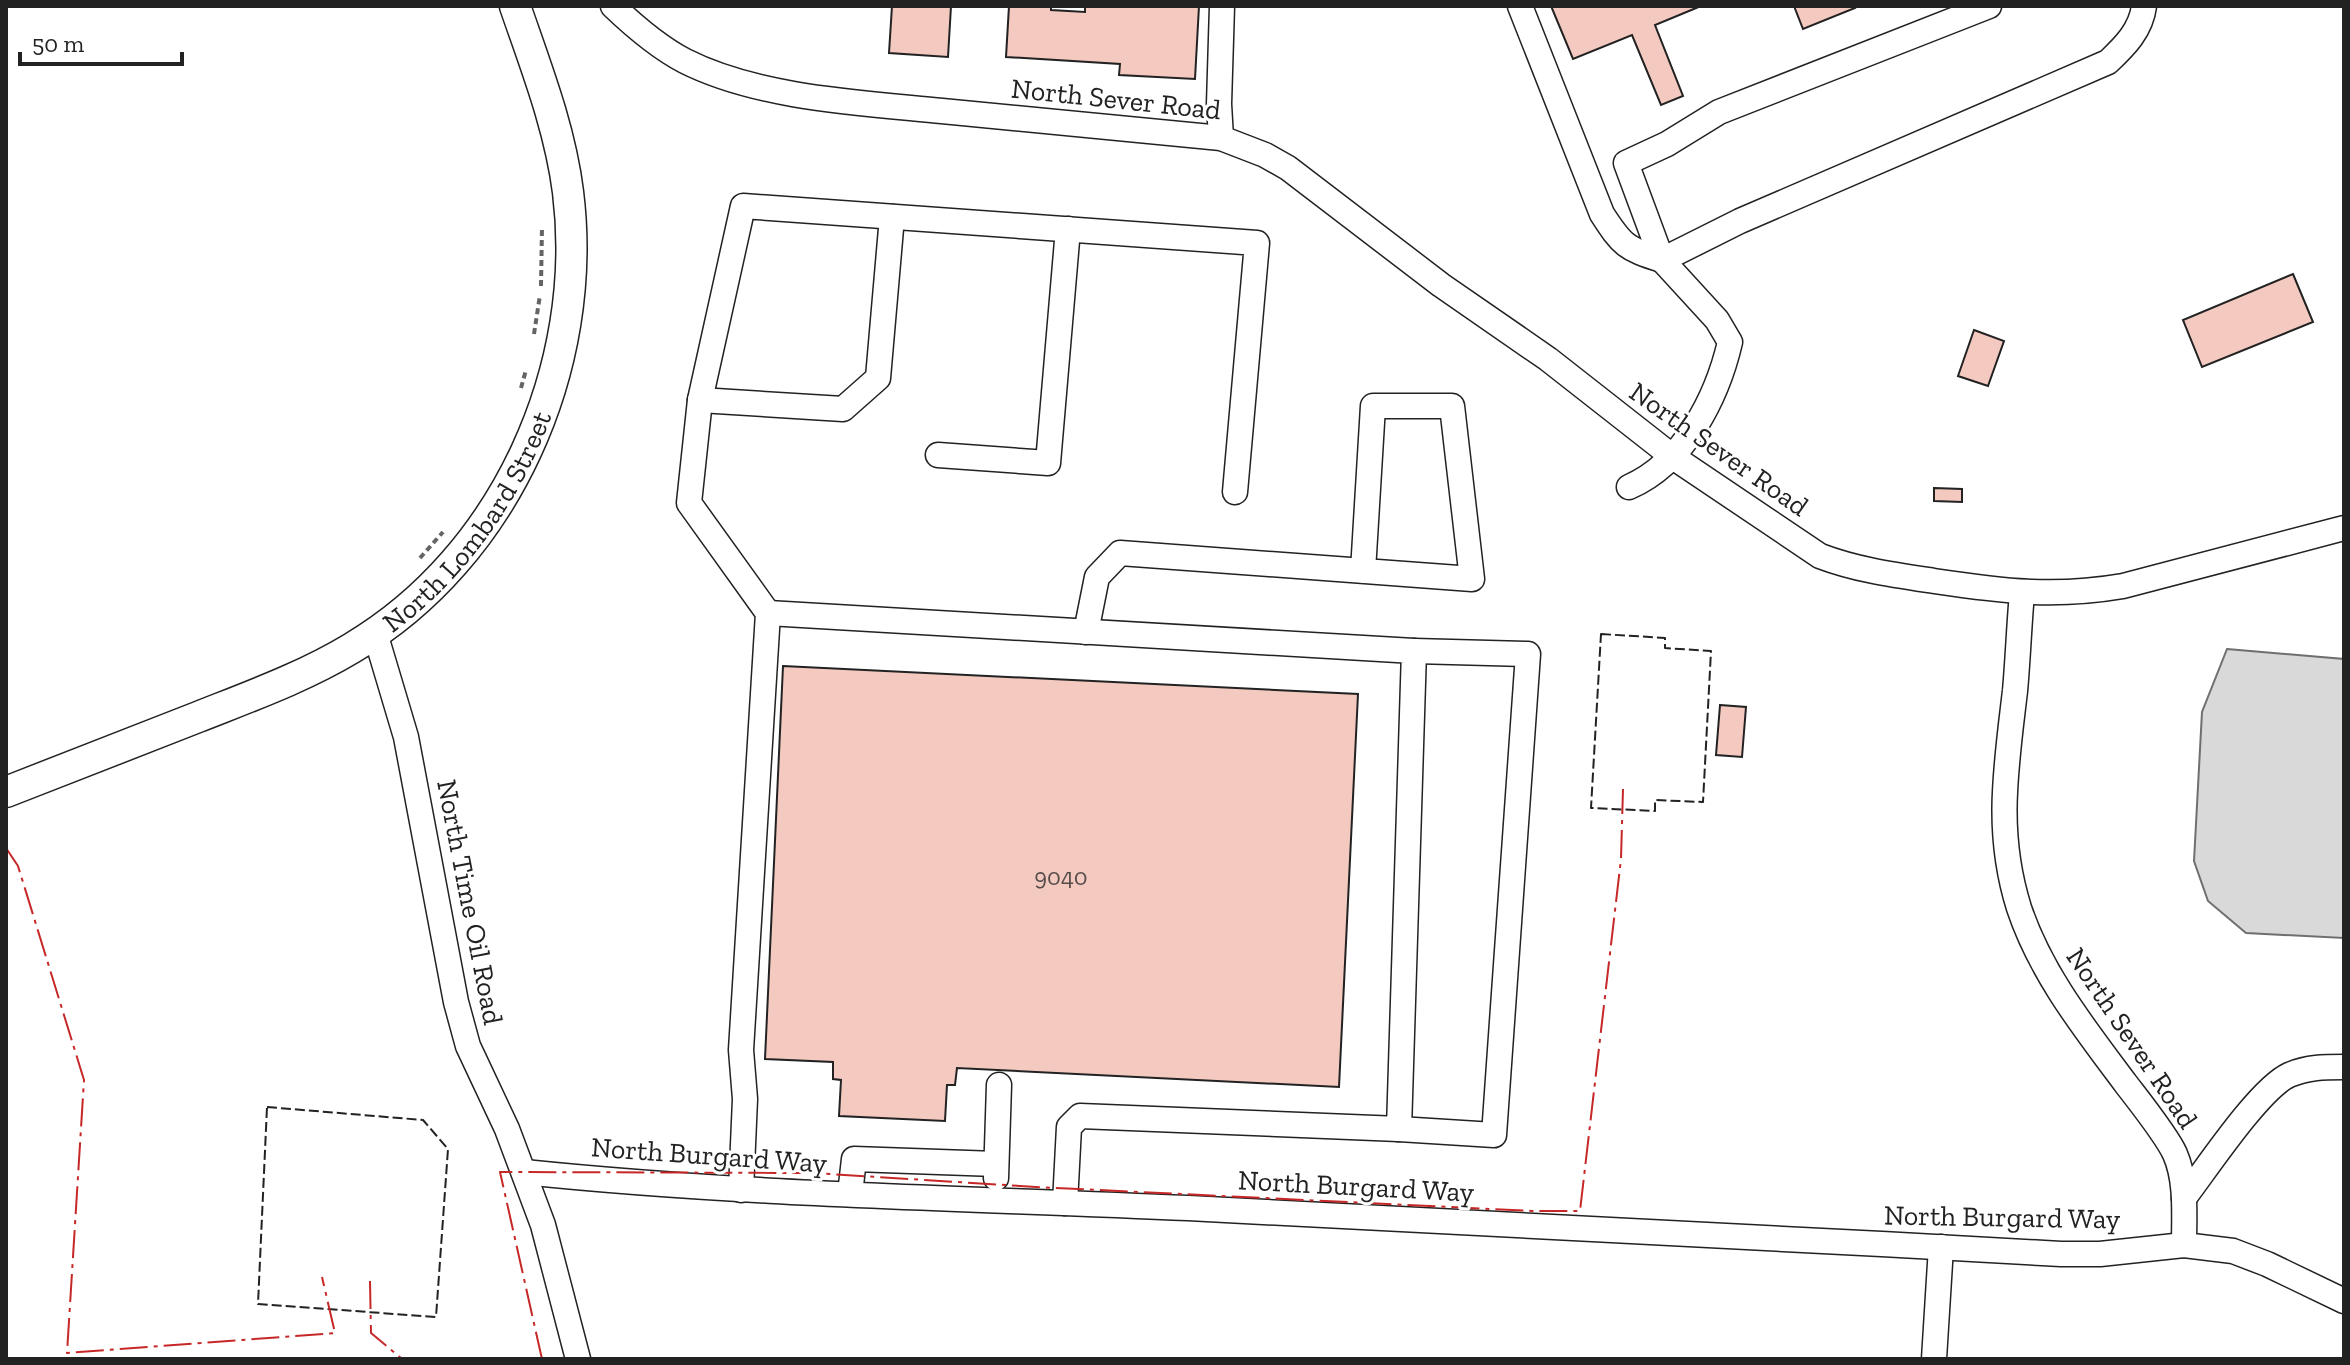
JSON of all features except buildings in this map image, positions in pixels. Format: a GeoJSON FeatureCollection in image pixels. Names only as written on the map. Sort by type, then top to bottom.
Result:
{"type":"FeatureCollection","features":[{"type":"Feature","properties":{"kind":"main road","name":"North Lombard Street"},"geometry":{"type":"LineString","coordinates":[[6,792],[301,676],[375,633],[414,603],[444,575],[482,531],[500,502],[544,402],[563,338],[571,286],[568,190],[551,112],[515,6]]}},
{"type":"Feature","properties":{"kind":"street","name":"North Sever Road"},"geometry":{"type":"LineString","coordinates":[[613,6],[648,38],[685,61],[731,79],[768,88],[851,102],[1221,138],[1265,155],[1288,168],[1441,285],[1548,359],[1673,457],[1820,556],[1872,572],[2022,593],[2015,687],[2003,779],[2003,817],[2009,868],[2020,908],[2039,955],[2076,1017],[2175,1154],[2184,1198],[2184,1245]]}},
{"type":"Feature","properties":{"kind":"street"},"geometry":{"type":"LineString","coordinates":[[1221,138],[1222,6]]}},
{"type":"Feature","properties":{"kind":"street"},"geometry":{"type":"LineString","coordinates":[[1520,6],[1602,214],[1620,242],[1637,253],[1662,260],[1740,221],[2108,62],[2125,46],[2142,22],[2144,6]]}},
{"type":"Feature","properties":{"kind":"street"},"geometry":{"type":"LineString","coordinates":[[1629,487],[1643,481],[1673,457],[1706,406],[1724,366],[1730,342],[1717,320],[1662,260],[1626,163],[1667,144],[1719,112],[1989,6]]}},
{"type":"Feature","properties":{"kind":"street"},"geometry":{"type":"LineString","coordinates":[[741,1190],[745,1099],[741,1050],[768,613],[689,503],[700,400],[743,206],[1257,243],[1235,492]]}},
{"type":"Feature","properties":{"kind":"street"},"geometry":{"type":"LineString","coordinates":[[700,400],[843,409],[878,378],[892,217]]}},
{"type":"Feature","properties":{"kind":"street"},"geometry":{"type":"LineString","coordinates":[[938,455],[1048,463],[1068,229]]}},
{"type":"Feature","properties":{"kind":"street"},"geometry":{"type":"LineString","coordinates":[[1086,632],[1097,577],[1120,553],[1363,571],[1472,579],[1452,406],[1373,406],[1363,571]]}},
{"type":"Feature","properties":{"kind":"street"},"geometry":{"type":"LineString","coordinates":[[2022,593],[2086,593],[2123,586],[2344,528]]}},
{"type":"Feature","properties":{"kind":"street"},"geometry":{"type":"LineString","coordinates":[[768,613],[1414,651],[1528,654],[1494,1135],[1080,1116],[1069,1127],[1065,1203]]}},
{"type":"Feature","properties":{"kind":"street","name":"North Time Oil Road"},"geometry":{"type":"LineString","coordinates":[[375,633],[406,737],[456,1002],[468,1046],[524,1172],[553,1260],[578,1359]]}},
{"type":"Feature","properties":{"kind":"street"},"geometry":{"type":"LineString","coordinates":[[1399,1129],[1414,651]]}},
{"type":"Feature","properties":{"kind":"street"},"geometry":{"type":"LineString","coordinates":[[2184,1198],[2266,1091],[2286,1077],[2311,1067],[2344,1067]]}},
{"type":"Feature","properties":{"kind":"street"},"geometry":{"type":"LineString","coordinates":[[995,1200],[999,1085]]}},
{"type":"Feature","properties":{"kind":"street"},"geometry":{"type":"LineString","coordinates":[[850,1194],[854,1159],[996,1164]]}},
{"type":"Feature","properties":{"kind":"street","name":"North Burgard Way"},"geometry":{"type":"LineString","coordinates":[[524,1172],[741,1190],[2100,1254],[2184,1245]]}},
{"type":"Feature","properties":{"kind":"street"},"geometry":{"type":"LineString","coordinates":[[2184,1245],[2233,1251],[2344,1301]]}},
{"type":"Feature","properties":{"kind":"street"},"geometry":{"type":"LineString","coordinates":[[1934,1359],[1941,1247]]}},
{"type":"Feature","properties":{"kind":"path"},"geometry":{"type":"LineString","coordinates":[[534,337],[541,290],[542,222]]}},
{"type":"Feature","properties":{"kind":"path","name":"North Lombard Street"},"geometry":{"type":"LineString","coordinates":[[520,389],[529,359]]}},
{"type":"Feature","properties":{"kind":"path","name":"North Lombard Street"},"geometry":{"type":"LineString","coordinates":[[413,568],[430,544],[449,526]]}},
{"type":"Feature","properties":{"kind":"shaded area"},"geometry":{"type":"Polygon","coordinates":[[[2227,649],[2344,659],[2344,938],[2246,933],[2208,901],[2194,861],[2202,712],[2227,649]]]}},
{"type":"Feature","properties":{"kind":"fence"},"geometry":{"type":"LineString","coordinates":[[1601,634],[1665,638],[1665,648],[1711,651],[1703,802],[1655,800],[1655,811],[1591,808],[1601,634]]}},
{"type":"Feature","properties":{"kind":"fence"},"geometry":{"type":"LineString","coordinates":[[267,1107],[423,1120],[448,1149],[436,1317],[258,1304],[267,1107]]}},
{"type":"Feature","properties":{"kind":"power"},"geometry":{"type":"LineString","coordinates":[[542,1359],[500,1172],[814,1173],[1036,1187],[1580,1211],[1621,859],[1623,789]]}},
{"type":"Feature","properties":{"kind":"power"},"geometry":{"type":"LineString","coordinates":[[6,848],[18,866],[84,1080],[67,1353],[335,1333],[322,1277]]}},
{"type":"Feature","properties":{"kind":"power"},"geometry":{"type":"LineString","coordinates":[[370,1281],[371,1333],[402,1359]]}}]}
